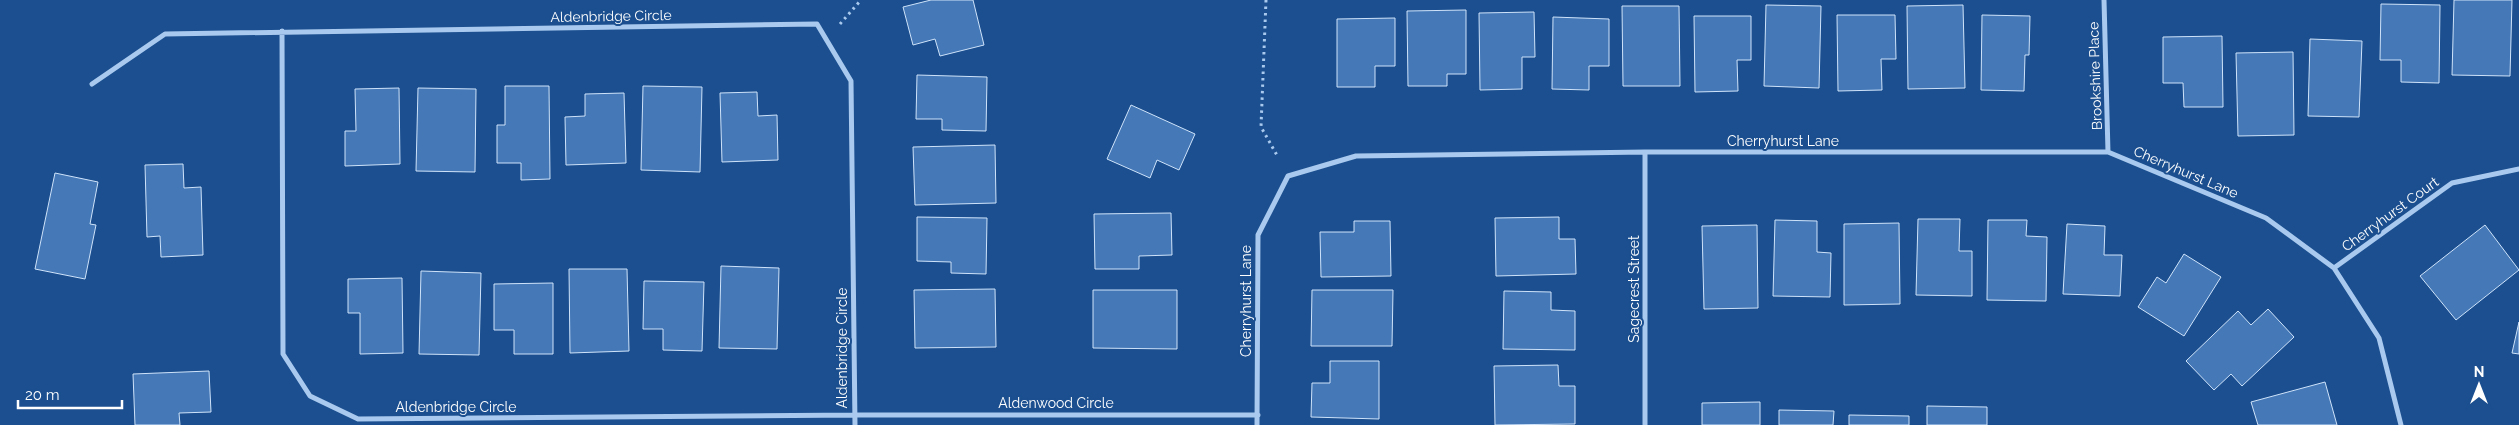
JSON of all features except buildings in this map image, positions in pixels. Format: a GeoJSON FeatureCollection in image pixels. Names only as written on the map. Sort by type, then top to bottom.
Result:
{"type":"FeatureCollection","features":[{"type":"Feature","properties":{"kind":"street","name":"Brookshire Place"},"geometry":{"type":"LineString","coordinates":[[2104,0],[2108,152]]}},
{"type":"Feature","properties":{"kind":"street","name":"Aldenbridge Circle"},"geometry":{"type":"LineString","coordinates":[[92,84],[165,34],[282,31],[817,24],[852,80],[855,414],[358,419],[310,396],[283,354],[282,31]]}},
{"type":"Feature","properties":{"kind":"street","name":"Cherryhurst Lane"},"geometry":{"type":"LineString","coordinates":[[1257,425],[1258,234],[1288,176],[1356,156],[1645,152],[2108,152],[2266,218],[2334,268],[2379,338],[2401,425]]}},
{"type":"Feature","properties":{"kind":"street","name":"Sagecrest Street"},"geometry":{"type":"LineString","coordinates":[[1645,152],[1645,425]]}},
{"type":"Feature","properties":{"kind":"street","name":"Cherryhurst Court"},"geometry":{"type":"LineString","coordinates":[[2334,268],[2452,183],[2519,169]]}},
{"type":"Feature","properties":{"kind":"street","name":"Aldenwood Circle"},"geometry":{"type":"LineString","coordinates":[[855,414],[1258,414]]}},
{"type":"Feature","properties":{"kind":"street"},"geometry":{"type":"LineString","coordinates":[[855,414],[855,425]]}},
{"type":"Feature","properties":{"kind":"path"},"geometry":{"type":"LineString","coordinates":[[826,39],[861,0]]}},
{"type":"Feature","properties":{"kind":"path"},"geometry":{"type":"LineString","coordinates":[[1266,0],[1261,127],[1288,176]]}}]}
